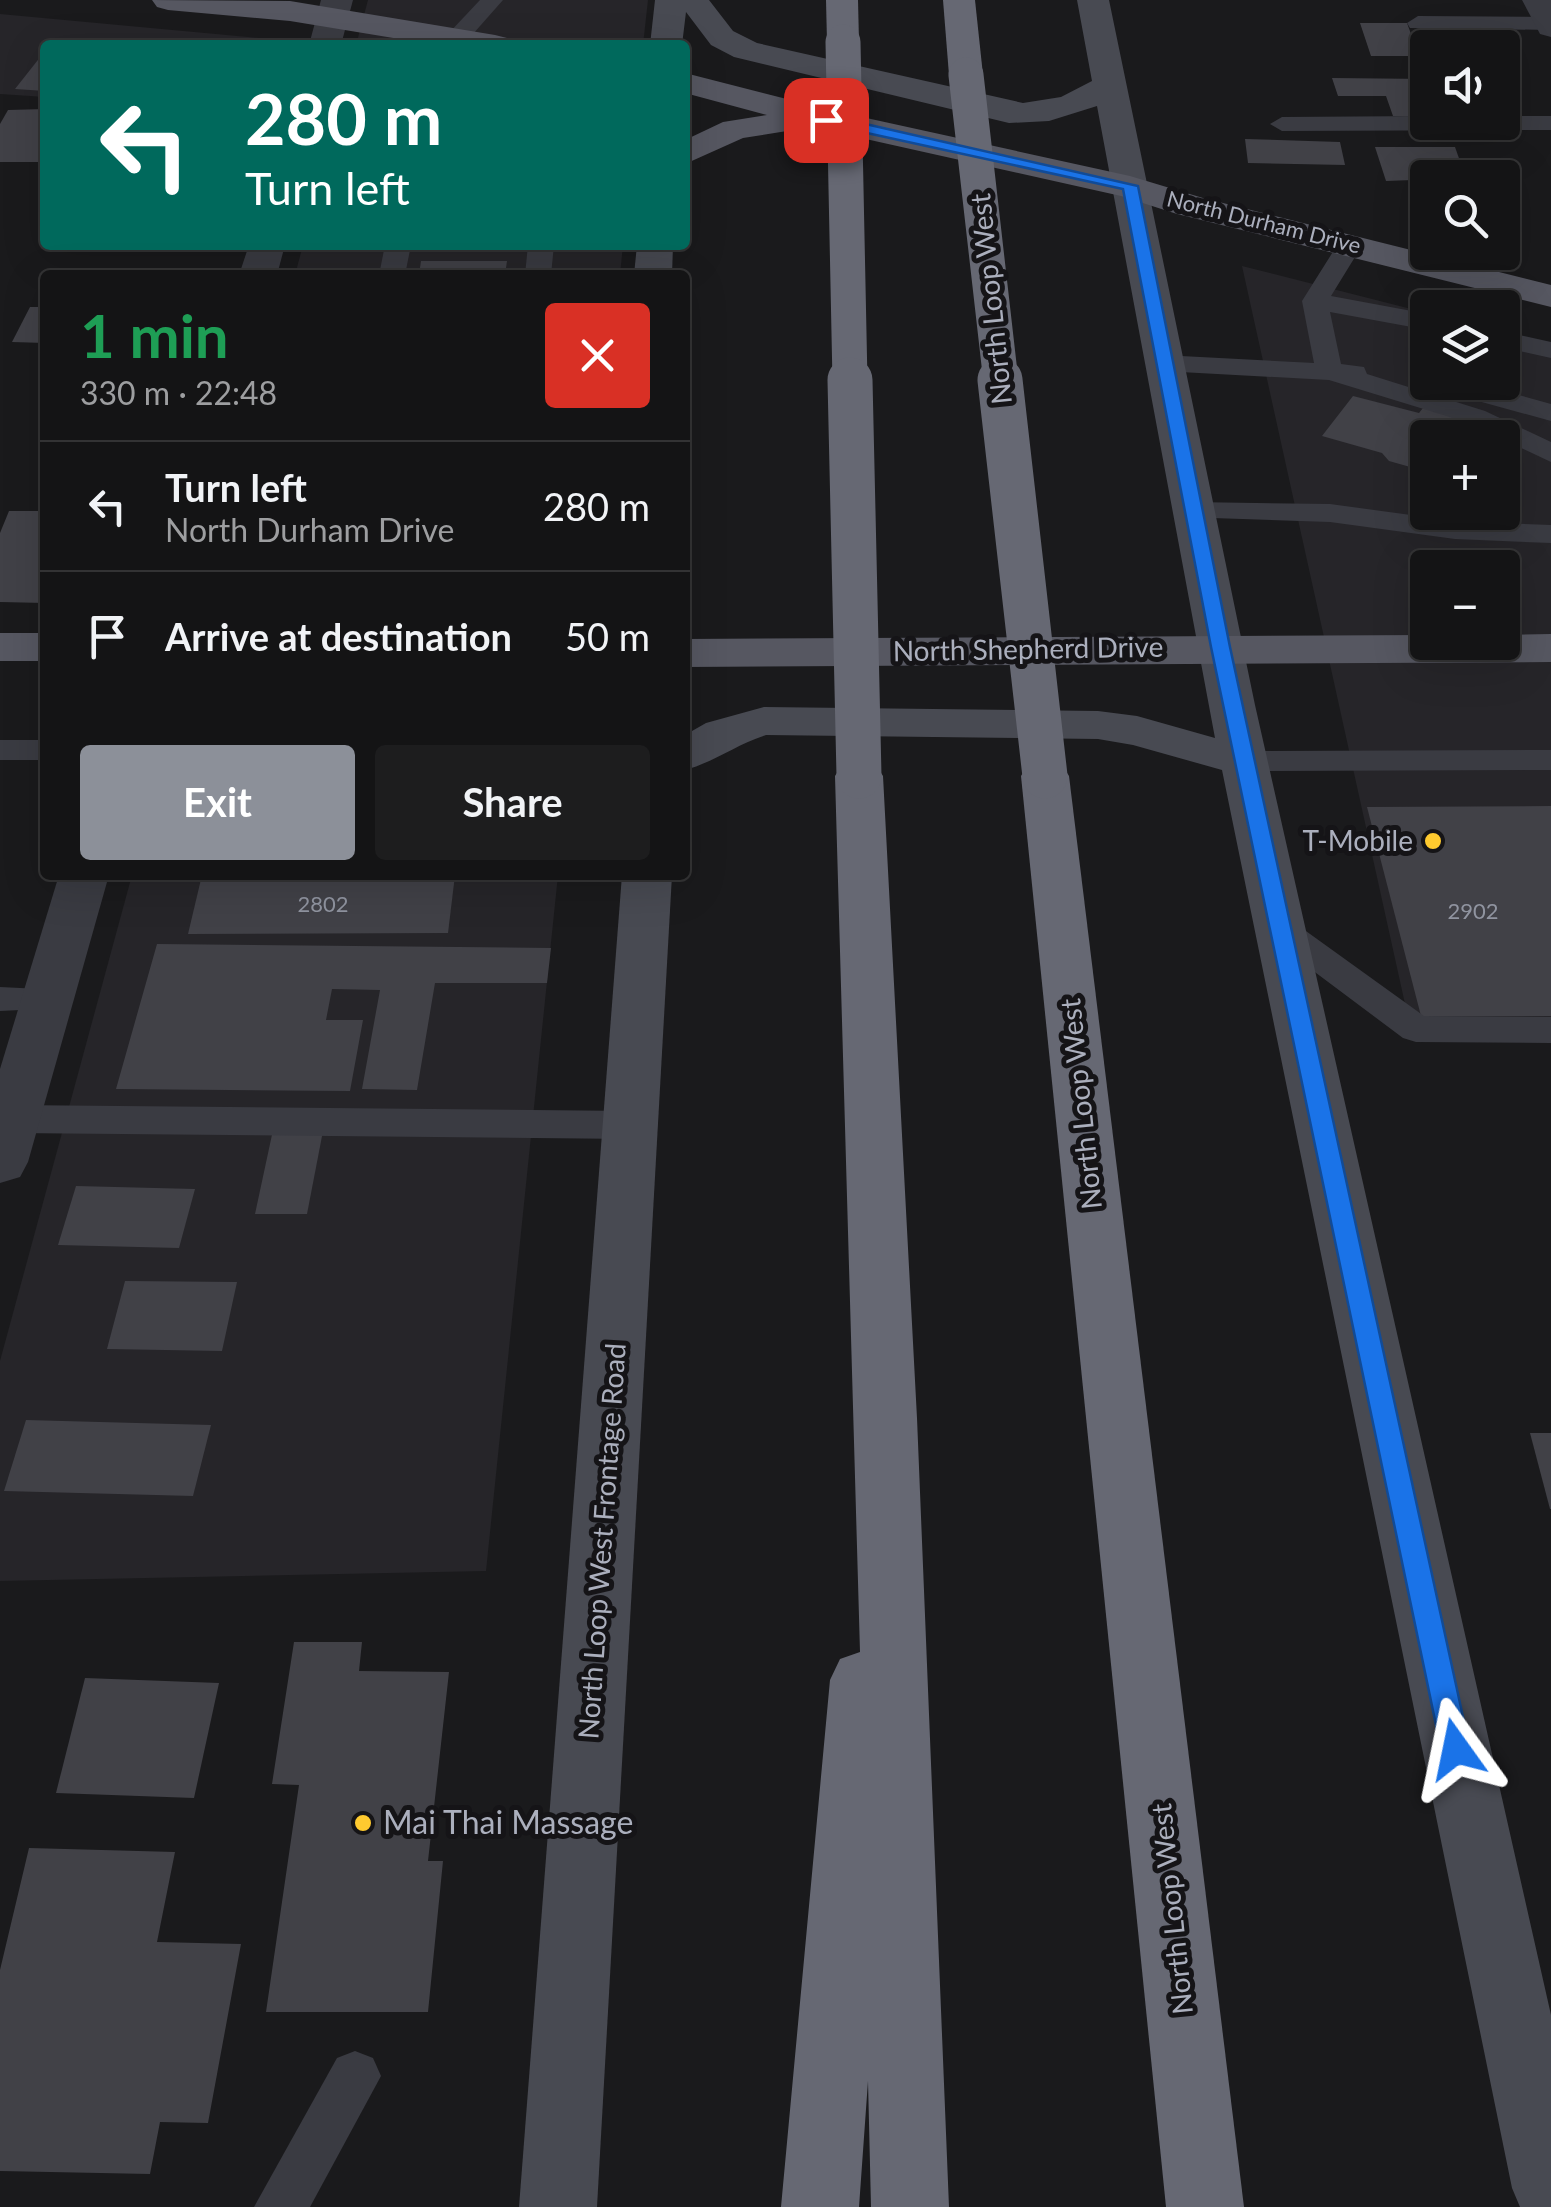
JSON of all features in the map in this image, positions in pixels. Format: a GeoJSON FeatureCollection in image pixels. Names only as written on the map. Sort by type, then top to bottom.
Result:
{"type":"FeatureCollection","features":[{"type":"Feature","properties":{"kind":"highway"},"geometry":{"type":"LineString","coordinates":[[842,0],[860,776],[886,1418],[910,2207]]}},
{"type":"Feature","properties":{"kind":"highway","name":"North Loop West"},"geometry":{"type":"LineString","coordinates":[[959,0],[1205,2207]]}},
{"type":"Feature","properties":{"kind":"highway"},"geometry":{"type":"LineString","coordinates":[[820,2207],[886,1418]]}},
{"type":"Feature","properties":{"kind":"main road"},"geometry":{"type":"LineString","coordinates":[[168,0],[290,11],[331,22],[468,40]]}},
{"type":"Feature","properties":{"kind":"main road"},"geometry":{"type":"LineString","coordinates":[[667,40],[671,0]]}},
{"type":"Feature","properties":{"kind":"main road"},"geometry":{"type":"LineString","coordinates":[[693,0],[722,38],[746,50],[1009,112],[1059,111],[1087,101],[1108,85]]}},
{"type":"Feature","properties":{"kind":"main road"},"geometry":{"type":"LineString","coordinates":[[1093,0],[1220,647],[1551,2188]]}},
{"type":"Feature","properties":{"kind":"main road","name":"North Durham Drive"},"geometry":{"type":"LineString","coordinates":[[690,84],[826,120],[1130,186],[1190,206],[1551,296]]}},
{"type":"Feature","properties":{"kind":"main road"},"geometry":{"type":"LineString","coordinates":[[690,152],[734,130],[826,120]]}},
{"type":"Feature","properties":{"kind":"main road"},"geometry":{"type":"LineString","coordinates":[[0,647],[40,647]]}},
{"type":"Feature","properties":{"kind":"main road","name":"North Shepherd Drive"},"geometry":{"type":"LineString","coordinates":[[690,653],[1551,648]]}},
{"type":"Feature","properties":{"kind":"main road"},"geometry":{"type":"LineString","coordinates":[[690,751],[723,733],[764,721],[1098,725],[1138,731],[1244,761]]}},
{"type":"Feature","properties":{"kind":"main road","name":"North Loop West Frontage Road"},"geometry":{"type":"LineString","coordinates":[[558,2207],[647,880]]}},
{"type":"Feature","properties":{"kind":"street"},"geometry":{"type":"LineString","coordinates":[[1538,0],[1550,25]]}},
{"type":"Feature","properties":{"kind":"street"},"geometry":{"type":"LineString","coordinates":[[1512,286],[1551,286]]}},
{"type":"Feature","properties":{"kind":"street"},"geometry":{"type":"LineString","coordinates":[[6,1141],[24,999],[82,880]]}},
{"type":"Feature","properties":{"kind":"lane"},"geometry":{"type":"LineString","coordinates":[[457,38],[492,0]]}},
{"type":"Feature","properties":{"kind":"lane"},"geometry":{"type":"LineString","coordinates":[[1418,23],[1550,25]]}},
{"type":"Feature","properties":{"kind":"lane"},"geometry":{"type":"LineString","coordinates":[[1282,124],[1551,124]]}},
{"type":"Feature","properties":{"kind":"lane"},"geometry":{"type":"LineString","coordinates":[[1363,141],[1551,141]]}},
{"type":"Feature","properties":{"kind":"lane"},"geometry":{"type":"LineString","coordinates":[[1329,372],[1315,301],[1350,244]]}},
{"type":"Feature","properties":{"kind":"lane"},"geometry":{"type":"LineString","coordinates":[[1315,301],[1410,319]]}},
{"type":"Feature","properties":{"kind":"lane"},"geometry":{"type":"LineString","coordinates":[[1520,343],[1551,350]]}},
{"type":"Feature","properties":{"kind":"lane"},"geometry":{"type":"LineString","coordinates":[[1162,363],[1410,379]]}},
{"type":"Feature","properties":{"kind":"lane"},"geometry":{"type":"LineString","coordinates":[[1329,372],[1497,426],[1533,440],[1551,454]]}},
{"type":"Feature","properties":{"kind":"lane"},"geometry":{"type":"LineString","coordinates":[[1505,400],[1551,413]]}},
{"type":"Feature","properties":{"kind":"lane"},"geometry":{"type":"LineString","coordinates":[[1192,511],[1330,513],[1455,530],[1551,534]]}},
{"type":"Feature","properties":{"kind":"lane"},"geometry":{"type":"LineString","coordinates":[[0,750],[40,750]]}},
{"type":"Feature","properties":{"kind":"lane"},"geometry":{"type":"LineString","coordinates":[[1244,761],[1551,760]]}},
{"type":"Feature","properties":{"kind":"lane"},"geometry":{"type":"LineString","coordinates":[[1280,929],[1416,1029],[1551,1030]]}},
{"type":"Feature","properties":{"kind":"lane"},"geometry":{"type":"LineString","coordinates":[[6,1141],[631,1125]]}},
{"type":"Feature","properties":{"kind":"lane"},"geometry":{"type":"LineString","coordinates":[[280,2207],[356,2076]]}},
{"type":"Feature","properties":{"kind":"shaded area"},"geometry":{"type":"Polygon","coordinates":[[[368,0],[648,0],[644,40],[357,40],[368,0]]]}},
{"type":"Feature","properties":{"kind":"shaded area"},"geometry":{"type":"Polygon","coordinates":[[[0,14],[280,40],[40,40],[40,97],[0,94],[0,14]]]}},
{"type":"Feature","properties":{"kind":"shaded area"},"geometry":{"type":"Polygon","coordinates":[[[302,250],[622,250],[620,270],[296,270],[302,250]]]}},
{"type":"Feature","properties":{"kind":"shaded area"},"geometry":{"type":"Polygon","coordinates":[[[1242,266],[1410,309],[1410,400],[1520,400],[1520,337],[1551,345],[1551,1033],[1411,1031],[1242,266]]]}},
{"type":"Feature","properties":{"kind":"shaded area"},"geometry":{"type":"Polygon","coordinates":[[[131,880],[557,880],[486,1571],[0,1581],[0,1361],[131,880]]]}},
{"type":"Feature","properties":{"kind":"building"},"geometry":{"type":"Polygon","coordinates":[[[1360,23],[1407,23],[1410,56],[1371,56],[1360,23]]]}},
{"type":"Feature","properties":{"kind":"building"},"geometry":{"type":"Polygon","coordinates":[[[40,57],[40,91],[15,89],[40,57]]]}},
{"type":"Feature","properties":{"kind":"building"},"geometry":{"type":"Polygon","coordinates":[[[1332,78],[1410,79],[1410,116],[1393,116],[1386,96],[1338,96],[1332,78]]]}},
{"type":"Feature","properties":{"kind":"building"},"geometry":{"type":"Polygon","coordinates":[[[40,109],[40,162],[0,162],[0,124],[8,110],[40,109]]]}},
{"type":"Feature","properties":{"kind":"building"},"geometry":{"type":"Polygon","coordinates":[[[1245,139],[1340,142],[1345,165],[1248,163],[1245,139]]]}},
{"type":"Feature","properties":{"kind":"building"},"geometry":{"type":"Polygon","coordinates":[[[1375,147],[1455,147],[1460,160],[1410,160],[1410,180],[1386,181],[1375,147]]]}},
{"type":"Feature","properties":{"kind":"building"},"geometry":{"type":"Polygon","coordinates":[[[421,261],[507,261],[506,270],[420,270],[421,261]]]}},
{"type":"Feature","properties":{"kind":"building"},"geometry":{"type":"Polygon","coordinates":[[[30,307],[40,307],[40,343],[12,342],[30,307]]]}},
{"type":"Feature","properties":{"kind":"building"},"geometry":{"type":"Polygon","coordinates":[[[1353,396],[1419,413],[1429,400],[1478,410],[1471,420],[1410,420],[1410,467],[1389,461],[1382,453],[1322,436],[1353,396]]]}},
{"type":"Feature","properties":{"kind":"building"},"geometry":{"type":"Polygon","coordinates":[[[9,511],[40,511],[40,603],[0,602],[0,533],[9,511]]]}},
{"type":"Feature","properties":{"kind":"building"},"geometry":{"type":"Polygon","coordinates":[[[1551,806],[1551,1016],[1421,1016],[1367,807],[1551,806]]]}},
{"type":"Feature","properties":{"kind":"building"},"geometry":{"type":"Polygon","coordinates":[[[201,880],[454,880],[448,933],[188,934],[201,880]]]}},
{"type":"Feature","properties":{"kind":"building"},"geometry":{"type":"Polygon","coordinates":[[[157,944],[551,948],[547,983],[435,983],[417,1090],[362,1089],[380,990],[332,989],[326,1020],[363,1020],[350,1091],[116,1089],[157,944]]]}},
{"type":"Feature","properties":{"kind":"building"},"geometry":{"type":"Polygon","coordinates":[[[273,1130],[323,1131],[307,1214],[255,1214],[273,1130]]]}},
{"type":"Feature","properties":{"kind":"building"},"geometry":{"type":"Polygon","coordinates":[[[76,1186],[195,1189],[179,1248],[58,1245],[76,1186]]]}},
{"type":"Feature","properties":{"kind":"building"},"geometry":{"type":"Polygon","coordinates":[[[125,1281],[237,1282],[222,1351],[107,1349],[125,1281]]]}},
{"type":"Feature","properties":{"kind":"building"},"geometry":{"type":"Polygon","coordinates":[[[26,1420],[211,1425],[193,1496],[4,1491],[26,1420]]]}},
{"type":"Feature","properties":{"kind":"building"},"geometry":{"type":"Polygon","coordinates":[[[1530,1433],[1551,1433],[1551,1509],[1550,1509],[1530,1433]]]}},
{"type":"Feature","properties":{"kind":"building","name":"Mai Thai Massage"},"geometry":{"type":"Polygon","coordinates":[[[294,1642],[362,1642],[359,1671],[449,1672],[428,1861],[443,1861],[428,2012],[266,2012],[299,1785],[272,1784],[294,1642]]]}},
{"type":"Feature","properties":{"kind":"building"},"geometry":{"type":"Polygon","coordinates":[[[85,1678],[219,1683],[194,1798],[56,1793],[85,1678]]]}},
{"type":"Feature","properties":{"kind":"building"},"geometry":{"type":"Polygon","coordinates":[[[29,1848],[175,1852],[157,1942],[241,1944],[208,2123],[160,2122],[150,2174],[0,2171],[0,1970],[29,1848]]]}},
{"type":"Feature","properties":{"kind":"place","name":"T-Mobile"},"geometry":{"type":"Point","coordinates":[1433,841]}},
{"type":"Feature","properties":{"kind":"place","name":"Mai Thai Massage"},"geometry":{"type":"Point","coordinates":[363,1823]}},
{"type":"Feature","properties":{"kind":"route"},"geometry":{"type":"LineString","coordinates":[[826,120],[1130,186],[1220,647],[1456,1749]]}}]}
